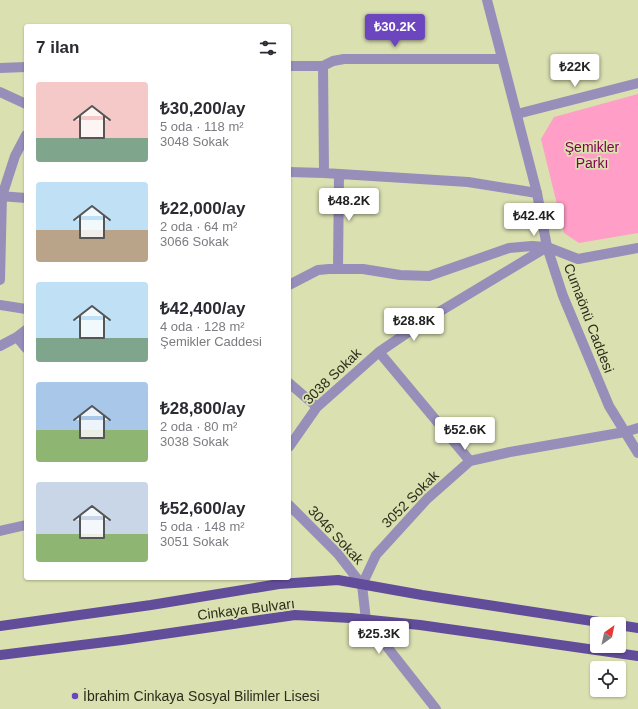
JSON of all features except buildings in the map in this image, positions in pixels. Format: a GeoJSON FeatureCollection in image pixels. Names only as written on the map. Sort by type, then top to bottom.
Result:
{"type":"FeatureCollection","features":[{"type":"Feature","properties":{"kind":"main road","name":"Cinkaya Bulvarı"},"geometry":{"type":"LineString","coordinates":[[0,626],[151,605],[278,584],[338,580],[590,621]]}},
{"type":"Feature","properties":{"kind":"main road","name":"Cinkaya Bulvarı"},"geometry":{"type":"LineString","coordinates":[[0,655],[122,640],[295,615],[420,625],[638,656]]}},
{"type":"Feature","properties":{"kind":"main road"},"geometry":{"type":"LineString","coordinates":[[626,626],[638,628]]}},
{"type":"Feature","properties":{"kind":"street","name":"Cumaönü Caddesi"},"geometry":{"type":"LineString","coordinates":[[487,0],[537,193],[547,247],[563,296],[609,406],[638,453]]}},
{"type":"Feature","properties":{"kind":"street"},"geometry":{"type":"LineString","coordinates":[[291,66],[323,66],[333,61],[344,59],[502,59]]}},
{"type":"Feature","properties":{"kind":"street"},"geometry":{"type":"LineString","coordinates":[[323,66],[324,173]]}},
{"type":"Feature","properties":{"kind":"street"},"geometry":{"type":"LineString","coordinates":[[0,68],[24,67]]}},
{"type":"Feature","properties":{"kind":"street"},"geometry":{"type":"LineString","coordinates":[[517,114],[638,83]]}},
{"type":"Feature","properties":{"kind":"street"},"geometry":{"type":"LineString","coordinates":[[0,92],[24,103]]}},
{"type":"Feature","properties":{"kind":"street"},"geometry":{"type":"LineString","coordinates":[[0,280],[1,196],[4,176],[24,139]]}},
{"type":"Feature","properties":{"kind":"street"},"geometry":{"type":"LineString","coordinates":[[291,172],[468,182],[537,193]]}},
{"type":"Feature","properties":{"kind":"street"},"geometry":{"type":"LineString","coordinates":[[338,269],[339,174]]}},
{"type":"Feature","properties":{"kind":"street"},"geometry":{"type":"LineString","coordinates":[[1,196],[24,198]]}},
{"type":"Feature","properties":{"kind":"street"},"geometry":{"type":"LineString","coordinates":[[291,284],[318,270],[363,269],[400,275],[428,276],[509,248],[532,246],[547,247],[578,259],[638,248]]}},
{"type":"Feature","properties":{"kind":"street","name":"3038 Sokak"},"geometry":{"type":"LineString","coordinates":[[291,444],[316,407],[379,352],[429,318],[547,247]]}},
{"type":"Feature","properties":{"kind":"street"},"geometry":{"type":"LineString","coordinates":[[0,305],[24,309]]}},
{"type":"Feature","properties":{"kind":"street"},"geometry":{"type":"LineString","coordinates":[[0,346],[24,332]]}},
{"type":"Feature","properties":{"kind":"street"},"geometry":{"type":"LineString","coordinates":[[17,337],[24,346]]}},
{"type":"Feature","properties":{"kind":"street"},"geometry":{"type":"LineString","coordinates":[[379,352],[470,461]]}},
{"type":"Feature","properties":{"kind":"street"},"geometry":{"type":"LineString","coordinates":[[291,385],[316,407]]}},
{"type":"Feature","properties":{"kind":"street","name":"3052 Sokak"},"geometry":{"type":"LineString","coordinates":[[362,585],[376,556],[427,499],[470,461],[510,452],[625,432],[638,428]]}},
{"type":"Feature","properties":{"kind":"street","name":"3046 Sokak"},"geometry":{"type":"LineString","coordinates":[[291,507],[338,554],[362,585]]}},
{"type":"Feature","properties":{"kind":"street"},"geometry":{"type":"LineString","coordinates":[[0,531],[24,525]]}},
{"type":"Feature","properties":{"kind":"street"},"geometry":{"type":"LineString","coordinates":[[362,585],[366,620],[436,709]]}},
{"type":"Feature","properties":{"kind":"green space","name":"Şemikler Parkı"},"geometry":{"type":"Polygon","coordinates":[[[638,94],[638,233],[579,243],[564,233],[541,139],[554,117],[638,94]]]}},
{"type":"Feature","properties":{"kind":"place","name":"İbrahim Cinkaya Sosyal Bilimler Lisesi"},"geometry":{"type":"Point","coordinates":[75,696]}}]}
